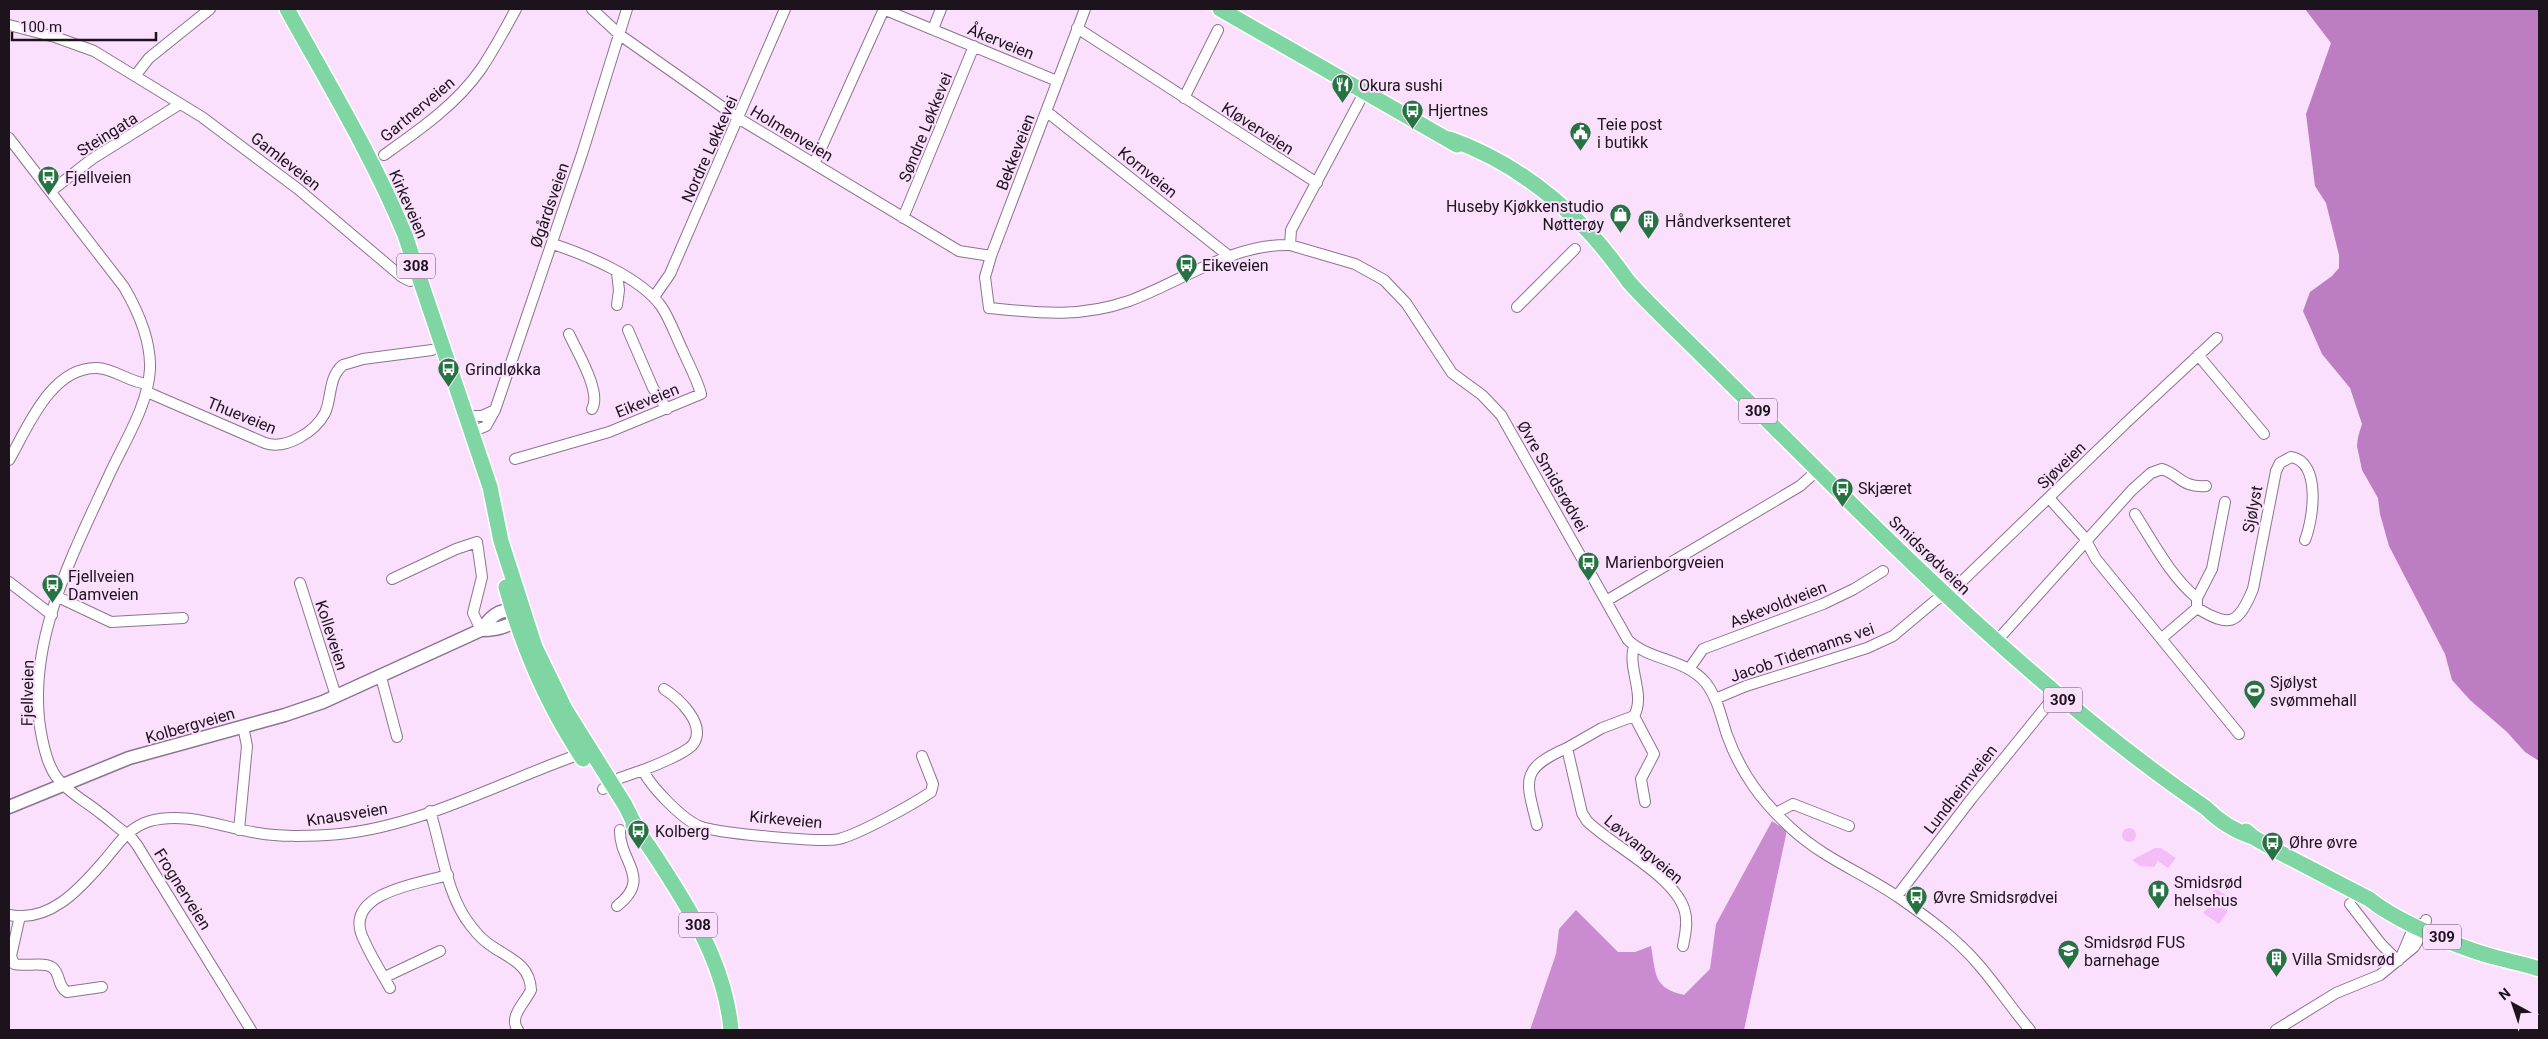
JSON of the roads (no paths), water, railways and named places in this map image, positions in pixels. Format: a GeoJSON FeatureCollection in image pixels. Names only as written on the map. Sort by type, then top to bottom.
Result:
{"type":"FeatureCollection","features":[{"type":"Feature","properties":{"kind":"main road","name":"Kirkeveien"},"geometry":{"type":"LineString","coordinates":[[287,9],[391,202],[467,416],[490,487],[502,541],[505,583],[517,615],[607,786],[693,915],[705,939],[722,985],[731,1030]]}},
{"type":"Feature","properties":{"kind":"main road","name":"Smidsrødveien"},"geometry":{"type":"LineString","coordinates":[[1220,9],[1450,139],[1470,146],[1507,166],[1556,202],[1590,233],[1614,260],[1630,282],[1945,595],[2089,722],[2206,808],[2227,826],[2253,837],[2369,899],[2386,903],[2422,925],[2509,954],[2520,962],[2539,969]]}},
{"type":"Feature","properties":{"kind":"street"},"geometry":{"type":"LineString","coordinates":[[135,76],[149,58],[210,9]]}},
{"type":"Feature","properties":{"kind":"street","name":"Gartnerveien"},"geometry":{"type":"LineString","coordinates":[[384,155],[462,93],[481,69],[516,9]]}},
{"type":"Feature","properties":{"kind":"street","name":"Holmenveien"},"geometry":{"type":"LineString","coordinates":[[592,9],[620,35],[738,118],[959,251],[991,256]]}},
{"type":"Feature","properties":{"kind":"street","name":"Øgårdsveien"},"geometry":{"type":"LineString","coordinates":[[472,432],[486,426],[496,410],[552,244],[627,9]]}},
{"type":"Feature","properties":{"kind":"street","name":"Nordre Løkkevei"},"geometry":{"type":"LineString","coordinates":[[654,297],[670,274],[785,9]]}},
{"type":"Feature","properties":{"kind":"street"},"geometry":{"type":"LineString","coordinates":[[814,164],[884,9]]}},
{"type":"Feature","properties":{"kind":"street","name":"Åkerveien"},"geometry":{"type":"LineString","coordinates":[[884,9],[1057,81]]}},
{"type":"Feature","properties":{"kind":"street"},"geometry":{"type":"LineString","coordinates":[[933,29],[941,9]]}},
{"type":"Feature","properties":{"kind":"street","name":"Bekkeveien"},"geometry":{"type":"LineString","coordinates":[[1085,9],[991,256],[985,277],[989,308],[1064,314],[1092,311],[1150,293],[1230,257]]}},
{"type":"Feature","properties":{"kind":"street","name":"Gamleveien"},"geometry":{"type":"LineString","coordinates":[[9,25],[83,46],[180,104],[241,144],[362,241],[402,277],[410,281]]}},
{"type":"Feature","properties":{"kind":"street","name":"Kløverveien"},"geometry":{"type":"LineString","coordinates":[[1077,28],[1317,183]]}},
{"type":"Feature","properties":{"kind":"street"},"geometry":{"type":"LineString","coordinates":[[1184,98],[1218,30]]}},
{"type":"Feature","properties":{"kind":"street","name":"Søndre Løkkevei"},"geometry":{"type":"LineString","coordinates":[[903,218],[974,46]]}},
{"type":"Feature","properties":{"kind":"street"},"geometry":{"type":"LineString","coordinates":[[1230,257],[1261,247],[1290,245],[1291,230],[1366,91]]}},
{"type":"Feature","properties":{"kind":"street","name":"Steingata"},"geometry":{"type":"LineString","coordinates":[[52,191],[92,160],[180,104]]}},
{"type":"Feature","properties":{"kind":"street","name":"Kornveien"},"geometry":{"type":"LineString","coordinates":[[1045,114],[1051,115],[1102,154],[1230,257]]}},
{"type":"Feature","properties":{"kind":"street","name":"Fjellveien"},"geometry":{"type":"LineString","coordinates":[[9,138],[52,191],[119,281],[138,313],[149,354],[148,388],[80,541],[58,597],[42,658],[39,708],[41,731],[49,762],[58,780],[64,785]]}},
{"type":"Feature","properties":{"kind":"street","name":"Eikeveien"},"geometry":{"type":"LineString","coordinates":[[515,459],[609,432],[700,394],[672,328],[654,297],[617,273],[578,252],[552,244]]}},
{"type":"Feature","properties":{"kind":"street","name":"Øvre Smidsrødvei"},"geometry":{"type":"LineString","coordinates":[[1290,245],[1320,252],[1367,270],[1384,280],[1400,294],[1452,373],[1482,395],[1501,415],[1628,640],[1634,646]]}},
{"type":"Feature","properties":{"kind":"street"},"geometry":{"type":"LineString","coordinates":[[1517,307],[1575,250]]}},
{"type":"Feature","properties":{"kind":"street"},"geometry":{"type":"LineString","coordinates":[[617,273],[619,290],[617,305]]}},
{"type":"Feature","properties":{"kind":"street"},"geometry":{"type":"LineString","coordinates":[[628,330],[653,388],[667,409]]}},
{"type":"Feature","properties":{"kind":"street"},"geometry":{"type":"LineString","coordinates":[[569,334],[594,390],[596,402],[592,408]]}},
{"type":"Feature","properties":{"kind":"street","name":"Sjøveien"},"geometry":{"type":"LineString","coordinates":[[1945,595],[1955,588],[2217,338]]}},
{"type":"Feature","properties":{"kind":"street","name":"Thueveien"},"geometry":{"type":"LineString","coordinates":[[9,460],[51,391],[76,373],[86,369],[102,368],[265,443],[280,446],[296,439],[321,420],[327,407],[332,382],[342,366],[363,359],[432,350]]}},
{"type":"Feature","properties":{"kind":"street"},"geometry":{"type":"LineString","coordinates":[[2198,355],[2264,434]]}},
{"type":"Feature","properties":{"kind":"street"},"geometry":{"type":"LineString","coordinates":[[467,416],[482,416],[496,410]]}},
{"type":"Feature","properties":{"kind":"street","name":"Sjølyst"},"geometry":{"type":"LineString","coordinates":[[2135,514],[2169,566],[2197,603],[2224,622],[2231,621],[2237,617],[2246,607],[2252,589],[2276,472],[2280,463],[2291,458],[2300,461],[2308,470],[2313,485],[2306,540]]}},
{"type":"Feature","properties":{"kind":"street"},"geometry":{"type":"LineString","coordinates":[[2002,635],[2132,490],[2158,469],[2166,470],[2183,482],[2206,486]]}},
{"type":"Feature","properties":{"kind":"street"},"geometry":{"type":"LineString","coordinates":[[1606,601],[1800,486],[1818,470]]}},
{"type":"Feature","properties":{"kind":"street"},"geometry":{"type":"LineString","coordinates":[[2049,498],[2086,540],[2096,558],[2239,734]]}},
{"type":"Feature","properties":{"kind":"street","name":"Sjølyst"},"geometry":{"type":"LineString","coordinates":[[2162,638],[2197,603],[2212,569],[2225,502]]}},
{"type":"Feature","properties":{"kind":"street"},"geometry":{"type":"LineString","coordinates":[[392,579],[456,549],[477,542],[482,578],[473,613],[481,630]]}},
{"type":"Feature","properties":{"kind":"street","name":"Askevoldveien"},"geometry":{"type":"LineString","coordinates":[[1689,668],[1703,649],[1823,604],[1854,589],[1883,571]]}},
{"type":"Feature","properties":{"kind":"street"},"geometry":{"type":"LineString","coordinates":[[9,582],[52,615]]}},
{"type":"Feature","properties":{"kind":"street","name":"Kolleveien"},"geometry":{"type":"LineString","coordinates":[[300,583],[336,696]]}},
{"type":"Feature","properties":{"kind":"street","name":"Jacob Tidemanns vei"},"geometry":{"type":"LineString","coordinates":[[1715,699],[1746,686],[1868,648],[1893,636],[1945,595]]}},
{"type":"Feature","properties":{"kind":"street"},"geometry":{"type":"LineString","coordinates":[[58,597],[111,622],[183,618]]}},
{"type":"Feature","properties":{"kind":"street","name":"Kolbergveien"},"geometry":{"type":"LineString","coordinates":[[9,807],[129,758],[301,710],[381,677],[481,630],[492,617],[517,615]]}},
{"type":"Feature","properties":{"kind":"street"},"geometry":{"type":"LineString","coordinates":[[1645,802],[1641,779],[1654,754],[1634,716],[1638,702],[1632,664],[1634,646],[1689,668],[1705,683],[1715,699],[1726,734],[1744,775],[1776,813],[1795,832],[1820,852],[1897,896],[1960,945],[1979,965],[2030,1030]]}},
{"type":"Feature","properties":{"kind":"street"},"geometry":{"type":"LineString","coordinates":[[381,677],[397,736]]}},
{"type":"Feature","properties":{"kind":"street"},"geometry":{"type":"LineString","coordinates":[[607,786],[688,749],[696,738],[696,729],[687,708],[680,699],[664,689]]}},
{"type":"Feature","properties":{"kind":"street","name":"Lundheimveien"},"geometry":{"type":"LineString","coordinates":[[1897,896],[1972,798],[2049,703]]}},
{"type":"Feature","properties":{"kind":"street"},"geometry":{"type":"LineString","coordinates":[[1536,826],[1529,794],[1530,773],[1545,758],[1602,728],[1634,716]]}},
{"type":"Feature","properties":{"kind":"street"},"geometry":{"type":"LineString","coordinates":[[238,830],[247,746],[244,726]]}},
{"type":"Feature","properties":{"kind":"street","name":"Løvvangveien"},"geometry":{"type":"LineString","coordinates":[[1567,748],[1582,813],[1587,821],[1660,878],[1682,903],[1686,918],[1684,946]]}},
{"type":"Feature","properties":{"kind":"street","name":"Kirkeveien"},"geometry":{"type":"LineString","coordinates":[[643,770],[650,781],[686,818],[706,829],[833,840],[856,832],[930,792],[933,784],[922,756]]}},
{"type":"Feature","properties":{"kind":"street","name":"Knausveien"},"geometry":{"type":"LineString","coordinates":[[126,834],[140,824],[170,817],[238,830],[289,836],[329,835],[382,825],[430,811],[572,757]]}},
{"type":"Feature","properties":{"kind":"street","name":"Frognerveien"},"geometry":{"type":"LineString","coordinates":[[64,785],[138,845],[251,1030]]}},
{"type":"Feature","properties":{"kind":"street"},"geometry":{"type":"LineString","coordinates":[[1776,813],[1793,804],[1849,826]]}},
{"type":"Feature","properties":{"kind":"street"},"geometry":{"type":"LineString","coordinates":[[430,811],[458,906],[472,927],[492,947],[520,964],[527,974],[531,990],[516,1015],[515,1024],[518,1030]]}},
{"type":"Feature","properties":{"kind":"street"},"geometry":{"type":"LineString","coordinates":[[617,906],[628,896],[634,883],[632,869],[620,842],[620,830]]}},
{"type":"Feature","properties":{"kind":"street"},"geometry":{"type":"LineString","coordinates":[[9,915],[37,915],[62,902],[103,863],[126,834]]}},
{"type":"Feature","properties":{"kind":"street"},"geometry":{"type":"LineString","coordinates":[[390,988],[361,933],[360,918],[363,909],[376,898],[448,875]]}},
{"type":"Feature","properties":{"kind":"street"},"geometry":{"type":"LineString","coordinates":[[2350,904],[2382,944],[2400,959]]}},
{"type":"Feature","properties":{"kind":"street"},"geometry":{"type":"LineString","coordinates":[[20,916],[11,956],[14,964],[49,966],[56,971],[60,986],[67,992],[102,986]]}},
{"type":"Feature","properties":{"kind":"street"},"geometry":{"type":"LineString","coordinates":[[2276,1030],[2336,994],[2380,975],[2400,959],[2422,925]]}},
{"type":"Feature","properties":{"kind":"street"},"geometry":{"type":"LineString","coordinates":[[384,978],[440,950]]}},
{"type":"Feature","properties":{"kind":"place","name":"Okura sushi"},"geometry":{"type":"Point","coordinates":[1343,104]}},
{"type":"Feature","properties":{"kind":"place","name":"Hjertnes"},"geometry":{"type":"Point","coordinates":[1412,129]}},
{"type":"Feature","properties":{"kind":"place","name":"Teie post i butikk"},"geometry":{"type":"Point","coordinates":[1581,152]}},
{"type":"Feature","properties":{"kind":"place","name":"Fjellveien"},"geometry":{"type":"Point","coordinates":[49,196]}},
{"type":"Feature","properties":{"kind":"place","name":"Huseby Kjøkkenstudio Nøtterøy"},"geometry":{"type":"Point","coordinates":[1620,234]}},
{"type":"Feature","properties":{"kind":"place","name":"Håndverksenteret"},"geometry":{"type":"Point","coordinates":[1649,240]}},
{"type":"Feature","properties":{"kind":"place","name":"Eikeveien"},"geometry":{"type":"Point","coordinates":[1186,284]}},
{"type":"Feature","properties":{"kind":"place","name":"Grindløkka"},"geometry":{"type":"Point","coordinates":[449,388]}},
{"type":"Feature","properties":{"kind":"place","name":"Skjæret"},"geometry":{"type":"Point","coordinates":[1842,507]}},
{"type":"Feature","properties":{"kind":"place","name":"Marienborgveien"},"geometry":{"type":"Point","coordinates":[1589,581]}},
{"type":"Feature","properties":{"kind":"place","name":"Fjellveien Damveien"},"geometry":{"type":"Point","coordinates":[52,604]}},
{"type":"Feature","properties":{"kind":"place","name":"Sjølyst svømmehall"},"geometry":{"type":"Point","coordinates":[2254,710]}},
{"type":"Feature","properties":{"kind":"place","name":"Kolberg"},"geometry":{"type":"Point","coordinates":[639,850]}},
{"type":"Feature","properties":{"kind":"place","name":"Øhre øvre"},"geometry":{"type":"Point","coordinates":[2273,861]}},
{"type":"Feature","properties":{"kind":"place","name":"Smidsrød helsehus"},"geometry":{"type":"Point","coordinates":[2158,910]}},
{"type":"Feature","properties":{"kind":"place","name":"Øvre Smidsrødvei"},"geometry":{"type":"Point","coordinates":[1917,916]}},
{"type":"Feature","properties":{"kind":"place","name":"Smidsrød FUS barnehage"},"geometry":{"type":"Point","coordinates":[2068,970]}},
{"type":"Feature","properties":{"kind":"place","name":"Villa Smidsrød"},"geometry":{"type":"Point","coordinates":[2276,978]}}]}
